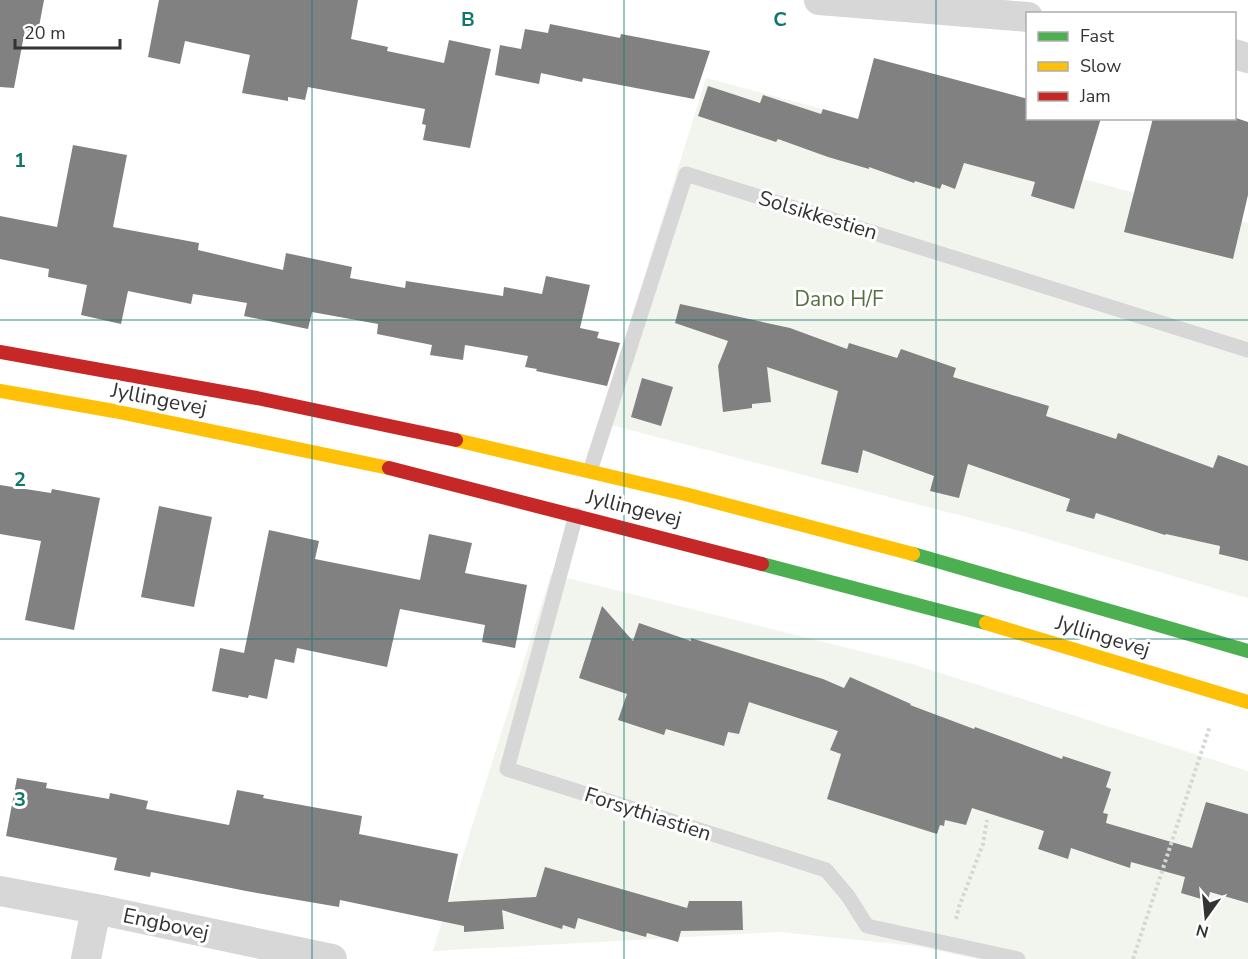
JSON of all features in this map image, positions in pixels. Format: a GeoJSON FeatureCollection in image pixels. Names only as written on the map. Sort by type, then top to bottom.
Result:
{"type":"FeatureCollection","features":[{"type":"Feature","properties":{"kind":"street"},"geometry":{"type":"LineString","coordinates":[[819,0],[915,3],[1026,17]]}},
{"type":"Feature","properties":{"kind":"street","name":"Jyllingevej"},"geometry":{"type":"LineString","coordinates":[[0,352],[340,415],[590,471],[913,554],[1248,651]]}},
{"type":"Feature","properties":{"kind":"street","name":"Jyllingevej"},"geometry":{"type":"LineString","coordinates":[[0,391],[126,413],[386,467],[576,514],[990,624],[1248,702]]}},
{"type":"Feature","properties":{"kind":"street","name":"Engbovej"},"geometry":{"type":"LineString","coordinates":[[0,891],[332,959]]}},
{"type":"Feature","properties":{"kind":"street"},"geometry":{"type":"LineString","coordinates":[[86,959],[96,909]]}},
{"type":"Feature","properties":{"kind":"lane","name":"Solsikkestien"},"geometry":{"type":"LineString","coordinates":[[590,471],[686,174],[1248,350]]}},
{"type":"Feature","properties":{"kind":"lane","name":"Forsythiastien"},"geometry":{"type":"LineString","coordinates":[[576,514],[507,769],[826,870],[848,896],[867,926],[1018,959]]}},
{"type":"Feature","properties":{"kind":"path"},"geometry":{"type":"LineString","coordinates":[[1133,959],[1221,693]]}},
{"type":"Feature","properties":{"kind":"path"},"geometry":{"type":"LineString","coordinates":[[951,945],[958,907],[983,844],[987,820]]}},
{"type":"Feature","properties":{"kind":"green space","name":"Dano H/F"},"geometry":{"type":"Polygon","coordinates":[[[706,78],[1248,223],[1248,598],[1009,528],[599,422],[706,78]]]}},
{"type":"Feature","properties":{"kind":"green space"},"geometry":{"type":"Polygon","coordinates":[[[551,574],[912,664],[1248,771],[1248,959],[977,959],[916,946],[779,932],[433,951],[551,574]]]}},
{"type":"Feature","properties":{"kind":"building"},"geometry":{"type":"Polygon","coordinates":[[[0,0],[44,0],[38,32],[25,30],[14,88],[0,87],[0,0]]]}},
{"type":"Feature","properties":{"kind":"building"},"geometry":{"type":"Polygon","coordinates":[[[159,0],[358,0],[351,39],[388,47],[387,51],[444,63],[449,40],[491,49],[470,148],[423,140],[426,125],[422,124],[425,109],[308,87],[305,100],[288,97],[288,101],[242,93],[250,55],[185,41],[180,64],[148,57],[159,0]]]}},
{"type":"Feature","properties":{"kind":"building"},"geometry":{"type":"Polygon","coordinates":[[[550,24],[620,38],[621,34],[710,51],[694,99],[583,78],[582,82],[541,73],[539,84],[495,75],[500,45],[521,49],[525,29],[548,33],[550,24]]]}},
{"type":"Feature","properties":{"kind":"building"},"geometry":{"type":"Polygon","coordinates":[[[874,58],[1026,98],[1026,120],[1100,120],[1074,209],[1031,196],[1035,182],[964,163],[955,189],[942,184],[940,189],[828,157],[778,139],[776,142],[698,116],[708,86],[760,103],[763,95],[821,114],[823,109],[858,119],[874,58]]]}},
{"type":"Feature","properties":{"kind":"building"},"geometry":{"type":"Polygon","coordinates":[[[1236,118],[1248,122],[1248,195],[1233,259],[1124,232],[1152,120],[1236,120],[1236,118]]]}},
{"type":"Feature","properties":{"kind":"building"},"geometry":{"type":"Polygon","coordinates":[[[73,145],[127,155],[113,227],[199,243],[198,250],[283,270],[286,253],[352,267],[350,278],[405,288],[406,281],[503,296],[504,287],[542,294],[546,276],[590,285],[580,328],[599,332],[597,338],[620,343],[607,386],[525,367],[528,356],[465,345],[463,360],[430,355],[432,345],[377,334],[378,324],[312,312],[308,329],[244,316],[247,303],[193,294],[191,304],[128,291],[121,324],[81,315],[87,285],[48,277],[49,269],[0,259],[0,216],[57,227],[73,145]]]}},
{"type":"Feature","properties":{"kind":"building"},"geometry":{"type":"Polygon","coordinates":[[[680,304],[790,328],[847,349],[849,343],[897,358],[901,349],[956,368],[953,377],[1049,406],[1046,416],[1116,439],[1118,433],[1213,468],[1218,455],[1248,466],[1248,561],[1219,554],[1220,546],[1165,535],[1096,513],[1094,519],[1066,511],[1070,499],[968,464],[959,498],[930,491],[934,476],[863,450],[858,473],[821,464],[838,391],[767,367],[771,402],[752,404],[752,408],[723,412],[718,366],[728,341],[675,323],[680,304]]]}},
{"type":"Feature","properties":{"kind":"building"},"geometry":{"type":"Polygon","coordinates":[[[642,378],[673,387],[661,426],[631,417],[642,378]]]}},
{"type":"Feature","properties":{"kind":"building"},"geometry":{"type":"Polygon","coordinates":[[[0,485],[51,493],[52,489],[100,498],[74,630],[25,620],[41,541],[0,534],[0,485]]]}},
{"type":"Feature","properties":{"kind":"building"},"geometry":{"type":"Polygon","coordinates":[[[159,506],[212,517],[194,607],[141,597],[159,506]]]}},
{"type":"Feature","properties":{"kind":"building"},"geometry":{"type":"Polygon","coordinates":[[[269,530],[319,541],[315,559],[420,580],[429,534],[472,543],[465,573],[527,585],[515,648],[482,642],[485,625],[400,609],[387,667],[297,648],[294,663],[275,659],[267,699],[212,691],[220,648],[244,653],[269,530]]]}},
{"type":"Feature","properties":{"kind":"building"},"geometry":{"type":"Polygon","coordinates":[[[602,606],[633,641],[639,623],[691,641],[691,638],[823,679],[844,688],[850,677],[910,705],[974,729],[975,727],[1062,759],[1063,756],[1111,772],[1106,787],[1111,789],[1103,813],[1108,814],[1106,823],[1192,848],[1206,802],[1248,814],[1248,903],[1210,892],[1208,901],[1181,893],[1185,877],[1131,862],[1130,868],[1071,848],[1068,859],[1038,849],[1044,831],[972,808],[966,825],[945,820],[944,826],[940,825],[937,834],[827,799],[841,754],[830,750],[838,731],[749,702],[739,734],[728,732],[724,746],[666,729],[664,735],[618,720],[627,694],[579,678],[602,606]]]}},
{"type":"Feature","properties":{"kind":"building"},"geometry":{"type":"Polygon","coordinates":[[[17,778],[47,783],[46,788],[109,799],[110,793],[148,801],[146,809],[229,825],[237,790],[264,795],[263,798],[362,816],[359,834],[458,854],[448,902],[536,897],[545,867],[687,908],[689,901],[742,901],[743,930],[681,931],[678,942],[647,933],[646,937],[624,932],[578,918],[575,929],[563,925],[562,929],[502,910],[504,929],[464,932],[464,926],[340,900],[339,907],[151,872],[150,877],[114,870],[117,858],[6,836],[17,778]]]}},
{"type":"Feature","properties":{"kind":"traffic: fast"},"geometry":{"type":"LineString","coordinates":[[913,554],[1248,651]]}},
{"type":"Feature","properties":{"kind":"traffic: fast"},"geometry":{"type":"LineString","coordinates":[[762,564],[986,623]]}},
{"type":"Feature","properties":{"kind":"traffic: slow"},"geometry":{"type":"LineString","coordinates":[[0,391],[114,411],[389,468]]}},
{"type":"Feature","properties":{"kind":"traffic: slow"},"geometry":{"type":"LineString","coordinates":[[456,440],[685,494],[913,554]]}},
{"type":"Feature","properties":{"kind":"traffic: slow"},"geometry":{"type":"LineString","coordinates":[[986,623],[1248,702]]}},
{"type":"Feature","properties":{"kind":"traffic: jam"},"geometry":{"type":"LineString","coordinates":[[0,352],[257,398],[456,440]]}},
{"type":"Feature","properties":{"kind":"traffic: jam"},"geometry":{"type":"LineString","coordinates":[[389,468],[762,564]]}}]}
